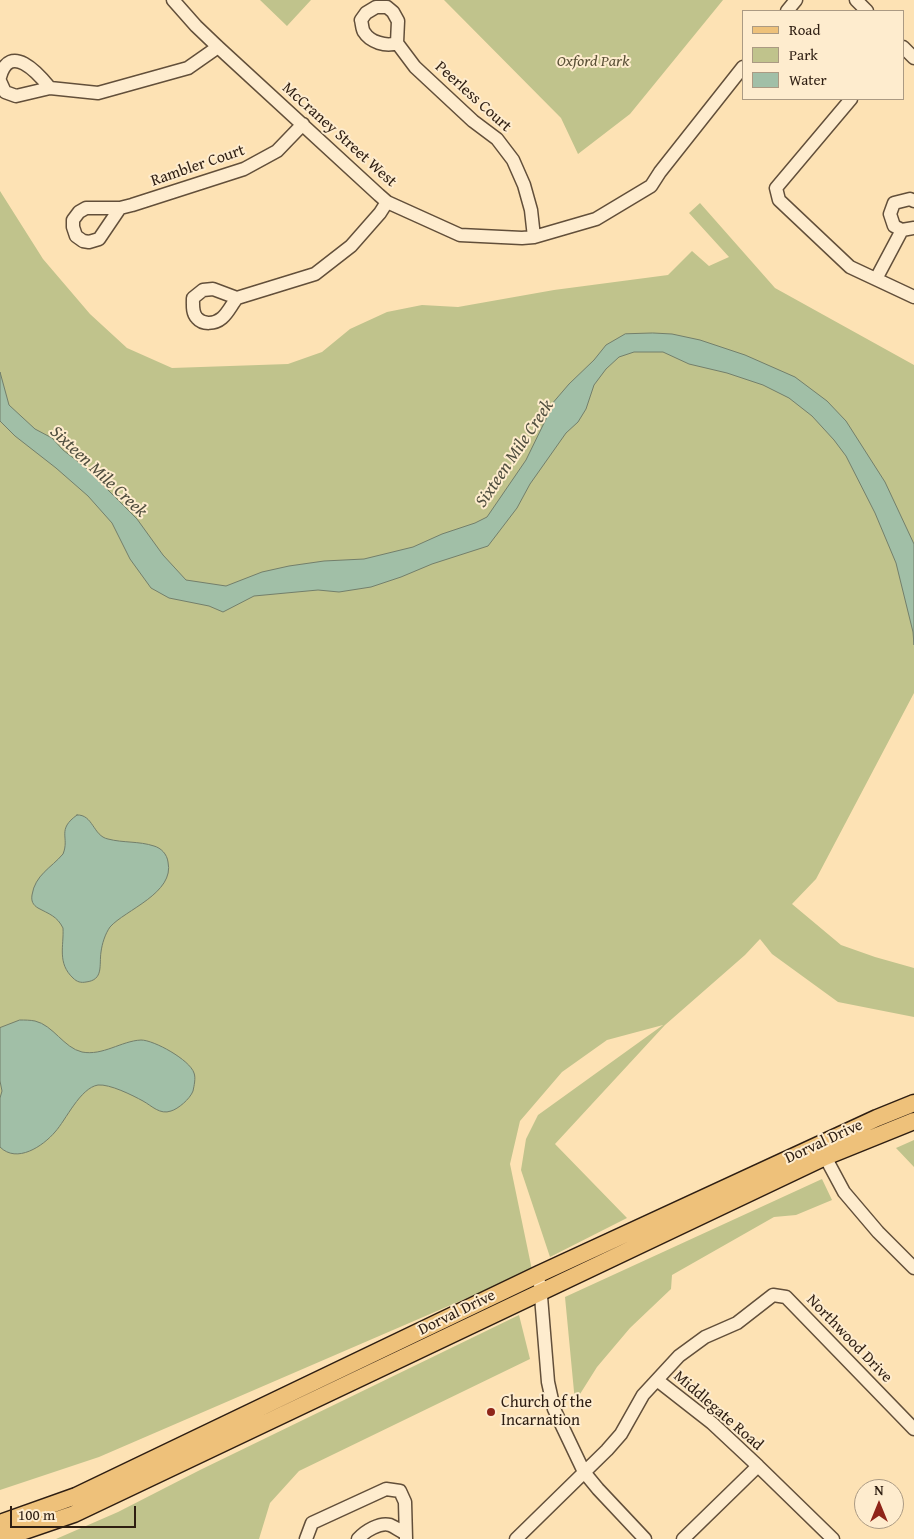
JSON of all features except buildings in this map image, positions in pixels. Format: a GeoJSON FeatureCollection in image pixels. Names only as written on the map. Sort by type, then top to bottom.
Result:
{"type":"FeatureCollection","features":[{"type":"Feature","properties":{"kind":"main road","name":"Dorval Drive"},"geometry":{"type":"LineString","coordinates":[[1,1539],[74,1514],[540,1292],[914,1103]]}},
{"type":"Feature","properties":{"kind":"main road","name":"Dorval Drive"},"geometry":{"type":"LineString","coordinates":[[0,1523],[76,1496],[539,1274],[822,1151],[914,1121]]}},
{"type":"Feature","properties":{"kind":"street","name":"McCraney Street West"},"geometry":{"type":"LineString","coordinates":[[173,0],[218,48],[387,202],[460,235],[522,238],[596,219],[651,186],[742,68]]}},
{"type":"Feature","properties":{"kind":"street"},"geometry":{"type":"LineString","coordinates":[[788,10],[796,0]]}},
{"type":"Feature","properties":{"kind":"street"},"geometry":{"type":"LineString","coordinates":[[856,0],[866,10]]}},
{"type":"Feature","properties":{"kind":"street","name":"Peerless Court"},"geometry":{"type":"LineString","coordinates":[[397,43],[415,67],[474,121],[497,139],[514,160],[531,210],[534,236]]}},
{"type":"Feature","properties":{"kind":"street"},"geometry":{"type":"LineString","coordinates":[[0,81],[5,92],[16,96],[50,88],[98,93],[188,68],[218,48]]}},
{"type":"Feature","properties":{"kind":"street"},"geometry":{"type":"LineString","coordinates":[[904,48],[914,58]]}},
{"type":"Feature","properties":{"kind":"street"},"geometry":{"type":"LineString","coordinates":[[0,77],[2,70],[8,63],[15,61],[24,63],[39,74],[50,88]]}},
{"type":"Feature","properties":{"kind":"street"},"geometry":{"type":"LineString","coordinates":[[850,100],[776,188],[779,200],[850,267],[914,297]]}},
{"type":"Feature","properties":{"kind":"street","name":"Rambler Court"},"geometry":{"type":"LineString","coordinates":[[120,208],[244,169],[277,151],[303,124]]}},
{"type":"Feature","properties":{"kind":"street"},"geometry":{"type":"LineString","coordinates":[[876,279],[908,229],[894,226],[890,214],[894,203],[910,199],[914,201]]}},
{"type":"Feature","properties":{"kind":"street"},"geometry":{"type":"LineString","coordinates":[[237,298],[314,274],[351,246],[387,202]]}},
{"type":"Feature","properties":{"kind":"street"},"geometry":{"type":"LineString","coordinates":[[822,1151],[844,1192],[878,1232],[914,1268]]}},
{"type":"Feature","properties":{"kind":"street"},"geometry":{"type":"LineString","coordinates":[[539,1274],[548,1382],[554,1409],[584,1472],[598,1490],[645,1539]]}},
{"type":"Feature","properties":{"kind":"street","name":"Northwood Drive"},"geometry":{"type":"LineString","coordinates":[[516,1539],[621,1434],[643,1395],[680,1356],[699,1341],[737,1323],[773,1295],[786,1298],[914,1429]]}},
{"type":"Feature","properties":{"kind":"street","name":"Middlegate Road"},"geometry":{"type":"LineString","coordinates":[[657,1380],[712,1423],[833,1539]]}},
{"type":"Feature","properties":{"kind":"street"},"geometry":{"type":"LineString","coordinates":[[683,1539],[758,1466]]}},
{"type":"Feature","properties":{"kind":"street"},"geometry":{"type":"LineString","coordinates":[[306,1539],[312,1524],[386,1489],[400,1491],[405,1502],[405,1536]]}},
{"type":"Feature","properties":{"kind":"street"},"geometry":{"type":"LineString","coordinates":[[358,1539],[362,1534],[378,1526],[390,1525],[405,1536]]}},
{"type":"Feature","properties":{"kind":"green space"},"geometry":{"type":"Polygon","coordinates":[[[260,0],[311,0],[287,26],[260,0]]]}},
{"type":"Feature","properties":{"kind":"green space","name":"Oxford Park"},"geometry":{"type":"Polygon","coordinates":[[[444,0],[723,0],[630,114],[578,154],[561,118],[444,0]]]}},
{"type":"Feature","properties":{"kind":"green space"},"geometry":{"type":"Polygon","coordinates":[[[0,191],[43,259],[90,314],[127,348],[172,368],[288,364],[322,352],[350,329],[387,312],[422,305],[458,307],[554,290],[668,275],[692,251],[709,266],[729,257],[689,213],[700,203],[775,288],[914,365],[914,693],[816,879],[792,904],[841,945],[914,968],[914,1017],[838,1002],[772,954],[760,939],[745,955],[665,1025],[555,1144],[627,1218],[550,1257],[521,1170],[526,1139],[538,1115],[663,1025],[607,1040],[562,1072],[520,1121],[510,1164],[532,1270],[99,1457],[0,1490],[0,191]]]}},
{"type":"Feature","properties":{"kind":"green space"},"geometry":{"type":"Polygon","coordinates":[[[914,1140],[914,1167],[896,1148],[914,1140]]]}},
{"type":"Feature","properties":{"kind":"green space"},"geometry":{"type":"Polygon","coordinates":[[[822,1179],[832,1200],[796,1215],[774,1217],[672,1275],[671,1289],[630,1328],[597,1367],[575,1402],[565,1297],[822,1179]]]}},
{"type":"Feature","properties":{"kind":"green space"},"geometry":{"type":"Polygon","coordinates":[[[519,1315],[530,1359],[299,1471],[270,1503],[259,1539],[56,1539],[118,1512],[200,1470],[519,1315]]]}},
{"type":"Feature","properties":{"kind":"water","name":"Sixteen Mile Creek"},"geometry":{"type":"Polygon","coordinates":[[[625,334],[672,334],[700,340],[745,355],[795,377],[827,401],[846,421],[885,482],[914,544],[914,645],[913,632],[896,563],[875,513],[846,456],[834,440],[812,416],[789,398],[763,385],[727,373],[689,364],[663,352],[634,352],[619,357],[606,369],[594,385],[586,409],[578,422],[566,433],[530,484],[517,508],[488,546],[432,564],[371,587],[339,592],[318,590],[254,596],[223,612],[209,606],[169,598],[151,588],[130,559],[112,523],[88,496],[15,436],[0,421],[0,372],[9,405],[35,429],[52,438],[63,450],[86,468],[137,519],[163,555],[186,580],[226,586],[262,572],[289,566],[324,561],[364,559],[413,547],[487,517],[526,460],[546,419],[545,412],[569,384],[594,360],[606,345],[625,334]]]}},
{"type":"Feature","properties":{"kind":"water"},"geometry":{"type":"Polygon","coordinates":[[[77,815],[90,821],[99,834],[108,839],[143,843],[157,847],[165,854],[168,862],[168,873],[164,883],[157,892],[110,927],[102,946],[98,975],[92,981],[82,982],[73,978],[65,966],[62,954],[63,928],[61,924],[52,916],[36,907],[32,899],[36,882],[63,854],[65,848],[65,829],[77,815]]]}},
{"type":"Feature","properties":{"kind":"water"},"geometry":{"type":"Polygon","coordinates":[[[20,1020],[41,1023],[70,1046],[82,1052],[97,1052],[141,1040],[154,1043],[179,1057],[191,1068],[195,1077],[193,1091],[180,1106],[174,1110],[163,1112],[121,1090],[103,1085],[91,1087],[79,1098],[55,1132],[44,1143],[22,1153],[14,1154],[7,1152],[0,1147],[0,1098],[2,1091],[0,1081],[0,1028],[20,1020]]]}},
{"type":"Feature","properties":{"kind":"place","name":"Church of the Incarnation"},"geometry":{"type":"Point","coordinates":[491,1412]}}]}
